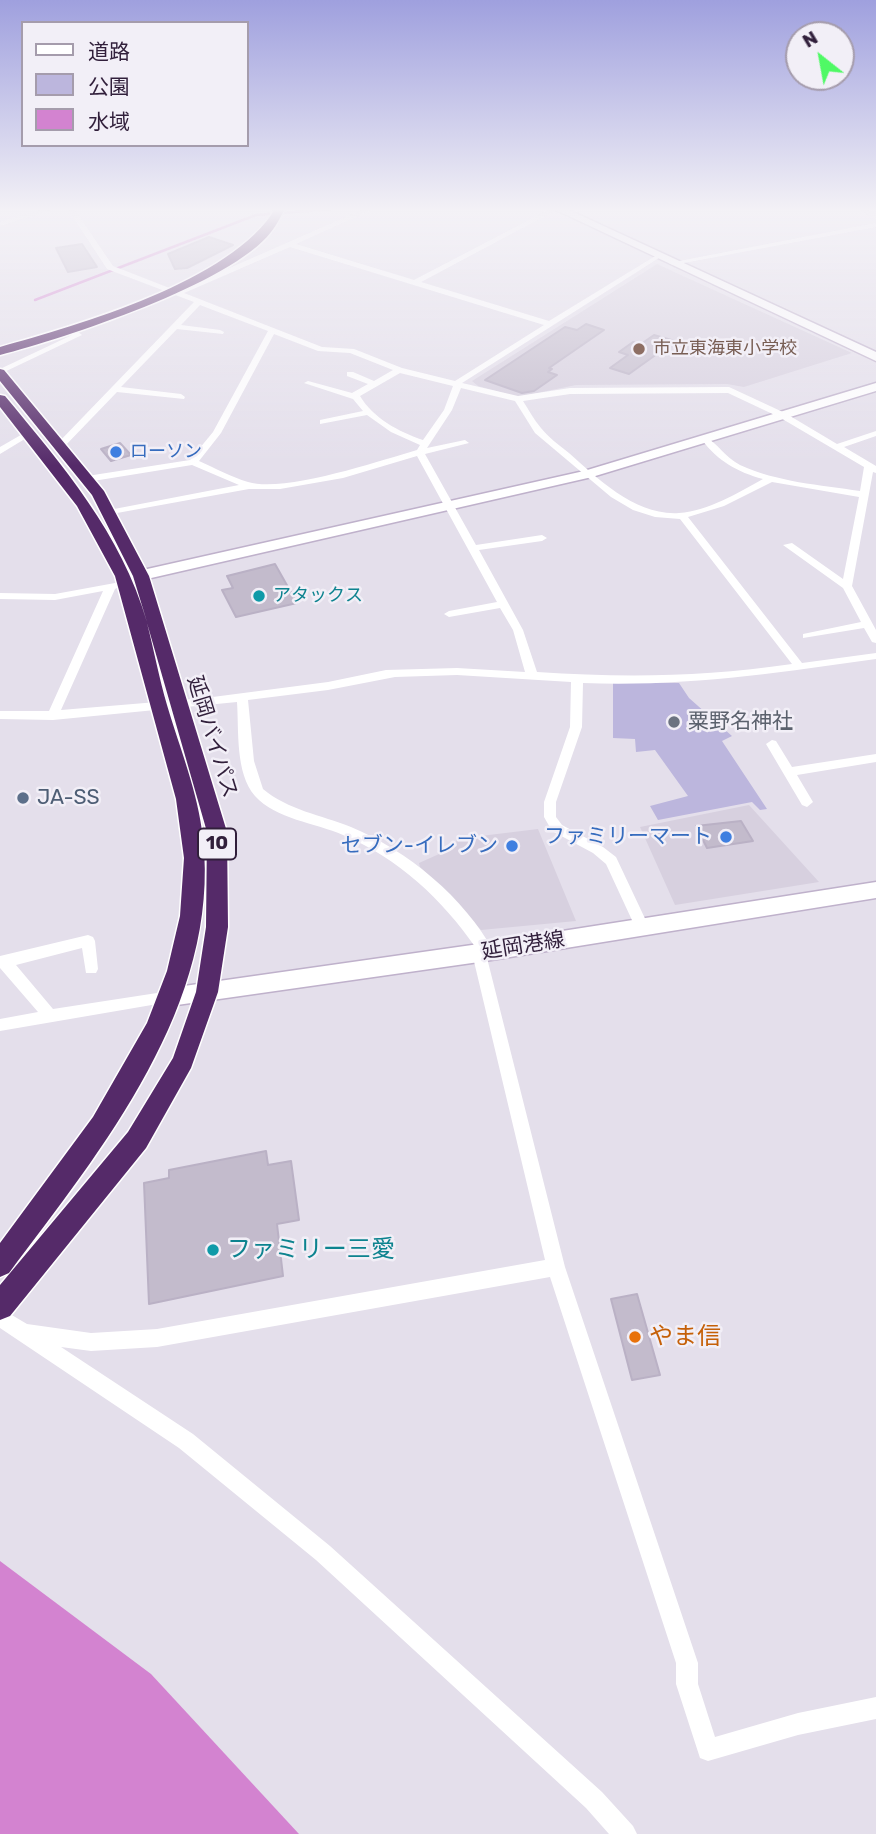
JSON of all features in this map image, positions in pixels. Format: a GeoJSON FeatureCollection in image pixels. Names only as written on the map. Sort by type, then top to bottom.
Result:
{"type":"FeatureCollection","features":[{"type":"Feature","properties":{"kind":"highway"},"geometry":{"type":"LineString","coordinates":[[0,351],[71,331],[165,295]]}},
{"type":"Feature","properties":{"kind":"highway","name":"延岡バイパス"},"geometry":{"type":"LineString","coordinates":[[0,372],[86,479],[109,513],[125,581],[217,832],[217,927],[207,992],[183,1061],[136,1140],[0,1306]]}},
{"type":"Feature","properties":{"kind":"highway","name":"延岡バイパス"},"geometry":{"type":"LineString","coordinates":[[0,399],[89,512],[125,581]]}},
{"type":"Feature","properties":{"kind":"highway","name":"延岡バイパス"},"geometry":{"type":"LineString","coordinates":[[0,1264],[82,1155],[136,1070],[170,996],[188,939],[194,858],[189,808],[169,704]]}},
{"type":"Feature","properties":{"kind":"street"},"geometry":{"type":"LineString","coordinates":[[179,295],[321,349],[351,351],[399,370],[517,400],[570,391],[729,390],[782,415],[872,468],[864,495],[847,586]]}},
{"type":"Feature","properties":{"kind":"street"},"geometry":{"type":"LineString","coordinates":[[452,295],[550,324]]}},
{"type":"Feature","properties":{"kind":"street"},"geometry":{"type":"LineString","coordinates":[[422,447],[448,410],[458,384],[597,295]]}},
{"type":"Feature","properties":{"kind":"street"},"geometry":{"type":"LineString","coordinates":[[741,295],[876,357]]}},
{"type":"Feature","properties":{"kind":"street"},"geometry":{"type":"LineString","coordinates":[[60,446],[199,302]]}},
{"type":"Feature","properties":{"kind":"street"},"geometry":{"type":"LineString","coordinates":[[176,327],[220,332]]}},
{"type":"Feature","properties":{"kind":"street"},"geometry":{"type":"LineString","coordinates":[[0,372],[78,335],[71,331]]}},
{"type":"Feature","properties":{"kind":"street"},"geometry":{"type":"LineString","coordinates":[[193,461],[217,433],[272,331]]}},
{"type":"Feature","properties":{"kind":"street"},"geometry":{"type":"LineString","coordinates":[[357,397],[355,395],[399,370]]}},
{"type":"Feature","properties":{"kind":"street"},"geometry":{"type":"LineString","coordinates":[[350,374],[374,384]]}},
{"type":"Feature","properties":{"kind":"street"},"geometry":{"type":"LineString","coordinates":[[308,383],[357,397],[369,412],[422,447],[450,505],[518,630],[531,675]]}},
{"type":"Feature","properties":{"kind":"street"},"geometry":{"type":"LineString","coordinates":[[0,596],[55,597],[588,474],[876,387]]}},
{"type":"Feature","properties":{"kind":"street"},"geometry":{"type":"LineString","coordinates":[[116,389],[181,397]]}},
{"type":"Feature","properties":{"kind":"street"},"geometry":{"type":"LineString","coordinates":[[517,400],[538,431],[610,491],[638,507],[684,518],[736,499],[771,478]]}},
{"type":"Feature","properties":{"kind":"street"},"geometry":{"type":"LineString","coordinates":[[323,422],[369,412]]}},
{"type":"Feature","properties":{"kind":"street"},"geometry":{"type":"LineString","coordinates":[[836,447],[875,433]]}},
{"type":"Feature","properties":{"kind":"street"},"geometry":{"type":"LineString","coordinates":[[0,451],[29,434]]}},
{"type":"Feature","properties":{"kind":"street"},"geometry":{"type":"LineString","coordinates":[[706,440],[717,454],[735,466],[771,478],[864,495]]}},
{"type":"Feature","properties":{"kind":"street"},"geometry":{"type":"LineString","coordinates":[[109,513],[249,486],[280,486],[343,475],[422,447],[465,443]]}},
{"type":"Feature","properties":{"kind":"street"},"geometry":{"type":"LineString","coordinates":[[86,479],[193,461],[249,486]]}},
{"type":"Feature","properties":{"kind":"street"},"geometry":{"type":"LineString","coordinates":[[684,518],[799,666]]}},
{"type":"Feature","properties":{"kind":"street"},"geometry":{"type":"LineString","coordinates":[[473,548],[542,538]]}},
{"type":"Feature","properties":{"kind":"street"},"geometry":{"type":"LineString","coordinates":[[788,545],[847,586],[876,640]]}},
{"type":"Feature","properties":{"kind":"street"},"geometry":{"type":"LineString","coordinates":[[52,716],[125,581]]}},
{"type":"Feature","properties":{"kind":"street"},"geometry":{"type":"LineString","coordinates":[[449,614],[504,604]]}},
{"type":"Feature","properties":{"kind":"street"},"geometry":{"type":"LineString","coordinates":[[807,636],[867,624]]}},
{"type":"Feature","properties":{"kind":"street"},"geometry":{"type":"LineString","coordinates":[[0,715],[52,716],[242,697],[340,685],[367,676],[392,673],[450,670],[687,680],[876,656]]}},
{"type":"Feature","properties":{"kind":"street"},"geometry":{"type":"LineString","coordinates":[[577,677],[576,727],[550,802],[550,817],[557,828],[598,850],[611,861],[642,927]]}},
{"type":"Feature","properties":{"kind":"street"},"geometry":{"type":"LineString","coordinates":[[242,697],[251,771],[258,791],[284,807],[383,847],[410,864],[471,927],[483,952],[556,1267],[687,1663],[687,1684],[708,1750],[798,1724],[876,1708]]}},
{"type":"Feature","properties":{"kind":"street"},"geometry":{"type":"LineString","coordinates":[[772,744],[807,802]]}},
{"type":"Feature","properties":{"kind":"street"},"geometry":{"type":"LineString","coordinates":[[789,772],[876,758]]}},
{"type":"Feature","properties":{"kind":"street","name":"延岡港線"},"geometry":{"type":"LineString","coordinates":[[170,996],[483,952],[876,890]]}},
{"type":"Feature","properties":{"kind":"street"},"geometry":{"type":"LineString","coordinates":[[50,1016],[2,962],[88,941],[91,969]]}},
{"type":"Feature","properties":{"kind":"street"},"geometry":{"type":"LineString","coordinates":[[0,1026],[170,996]]}},
{"type":"Feature","properties":{"kind":"street"},"geometry":{"type":"LineString","coordinates":[[24,1332],[91,1342],[157,1338],[556,1267]]}},
{"type":"Feature","properties":{"kind":"street"},"geometry":{"type":"LineString","coordinates":[[0,1317],[186,1441],[323,1553],[594,1800],[625,1834]]}},
{"type":"Feature","properties":{"kind":"shaded area"},"geometry":{"type":"Polygon","coordinates":[[[609,295],[724,295],[852,353],[744,387],[727,384],[576,385],[518,397],[478,386],[472,381],[609,295]]]}},
{"type":"Feature","properties":{"kind":"shaded area"},"geometry":{"type":"Polygon","coordinates":[[[749,805],[819,882],[675,905],[640,827],[749,805]]]}},
{"type":"Feature","properties":{"kind":"shaded area"},"geometry":{"type":"Polygon","coordinates":[[[538,829],[576,921],[481,930],[420,867],[419,863],[457,846],[456,839],[538,829]]]}},
{"type":"Feature","properties":{"kind":"green space"},"geometry":{"type":"Polygon","coordinates":[[[613,682],[679,683],[689,698],[732,736],[722,741],[767,809],[760,810],[752,802],[658,820],[650,806],[688,796],[655,750],[636,752],[635,739],[613,738],[613,682]]]}},
{"type":"Feature","properties":{"kind":"water"},"geometry":{"type":"Polygon","coordinates":[[[0,1561],[151,1674],[299,1834],[0,1834],[0,1561]]]}},
{"type":"Feature","properties":{"kind":"building"},"geometry":{"type":"Polygon","coordinates":[[[586,324],[604,330],[549,368],[552,369],[548,372],[557,375],[534,391],[522,393],[485,380],[565,327],[577,330],[586,324]]]}},
{"type":"Feature","properties":{"kind":"building"},"geometry":{"type":"Polygon","coordinates":[[[654,335],[675,341],[629,374],[610,368],[628,355],[619,352],[633,342],[641,344],[654,335]]]}},
{"type":"Feature","properties":{"kind":"building","name":"ローソン"},"geometry":{"type":"Polygon","coordinates":[[[120,443],[131,455],[111,461],[101,449],[120,443]]]}},
{"type":"Feature","properties":{"kind":"building","name":"アタックス"},"geometry":{"type":"Polygon","coordinates":[[[275,564],[297,603],[236,617],[222,590],[233,588],[227,576],[275,564]]]}},
{"type":"Feature","properties":{"kind":"building","name":"ファミリーマート"},"geometry":{"type":"Polygon","coordinates":[[[741,821],[753,841],[707,848],[696,826],[741,821]]]}},
{"type":"Feature","properties":{"kind":"building","name":"ファミリー三愛"},"geometry":{"type":"Polygon","coordinates":[[[266,1151],[268,1165],[291,1161],[299,1220],[277,1224],[283,1276],[149,1304],[144,1183],[169,1178],[169,1170],[266,1151]]]}},
{"type":"Feature","properties":{"kind":"building","name":"やま信"},"geometry":{"type":"Polygon","coordinates":[[[637,1294],[660,1375],[632,1380],[611,1299],[637,1294]]]}},
{"type":"Feature","properties":{"kind":"waterway"},"geometry":{"type":"LineString","coordinates":[[35,300],[49,295]]}},
{"type":"Feature","properties":{"kind":"place","name":"市立東海東小学校"},"geometry":{"type":"Point","coordinates":[639,349]}},
{"type":"Feature","properties":{"kind":"place","name":"ローソン"},"geometry":{"type":"Point","coordinates":[116,452]}},
{"type":"Feature","properties":{"kind":"place","name":"アタックス"},"geometry":{"type":"Point","coordinates":[259,596]}},
{"type":"Feature","properties":{"kind":"place","name":"粟野名神社"},"geometry":{"type":"Point","coordinates":[674,722]}},
{"type":"Feature","properties":{"kind":"place","name":"JA-SS"},"geometry":{"type":"Point","coordinates":[23,798]}},
{"type":"Feature","properties":{"kind":"place","name":"ファミリーマート"},"geometry":{"type":"Point","coordinates":[726,837]}},
{"type":"Feature","properties":{"kind":"place","name":"セブン-イレブン"},"geometry":{"type":"Point","coordinates":[512,846]}},
{"type":"Feature","properties":{"kind":"place","name":"ファミリー三愛"},"geometry":{"type":"Point","coordinates":[213,1250]}},
{"type":"Feature","properties":{"kind":"place","name":"やま信"},"geometry":{"type":"Point","coordinates":[635,1337]}}]}
